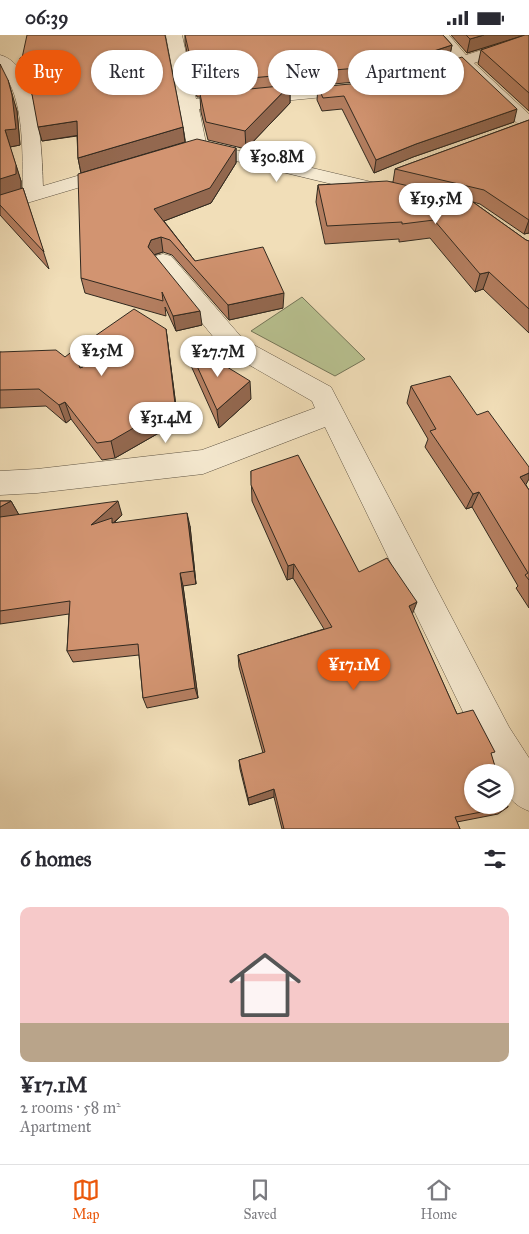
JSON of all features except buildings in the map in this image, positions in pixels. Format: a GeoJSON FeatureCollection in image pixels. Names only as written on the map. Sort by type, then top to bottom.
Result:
{"type":"FeatureCollection","features":[{"type":"Feature","properties":{"kind":"street"},"geometry":{"type":"LineString","coordinates":[[440,35],[454,50]]}},
{"type":"Feature","properties":{"kind":"street"},"geometry":{"type":"LineString","coordinates":[[180,36],[189,105],[187,149],[405,195]]}},
{"type":"Feature","properties":{"kind":"street"},"geometry":{"type":"LineString","coordinates":[[523,127],[464,61],[529,39]]}},
{"type":"Feature","properties":{"kind":"street"},"geometry":{"type":"LineString","coordinates":[[0,59],[15,77],[25,105],[32,137],[33,196]]}},
{"type":"Feature","properties":{"kind":"street"},"geometry":{"type":"LineString","coordinates":[[189,105],[348,90]]}},
{"type":"Feature","properties":{"kind":"street"},"geometry":{"type":"LineString","coordinates":[[0,205],[133,166]]}},
{"type":"Feature","properties":{"kind":"street"},"geometry":{"type":"LineString","coordinates":[[366,186],[397,173]]}},
{"type":"Feature","properties":{"kind":"street"},"geometry":{"type":"LineString","coordinates":[[163,261],[234,345],[322,394],[496,740],[529,792]]}},
{"type":"Feature","properties":{"kind":"street"},"geometry":{"type":"LineString","coordinates":[[0,483],[37,481],[203,461],[332,413]]}},
{"type":"Feature","properties":{"kind":"green space"},"geometry":{"type":"Polygon","coordinates":[[[302,297],[365,359],[335,376],[251,331],[302,297]]]}}]}
